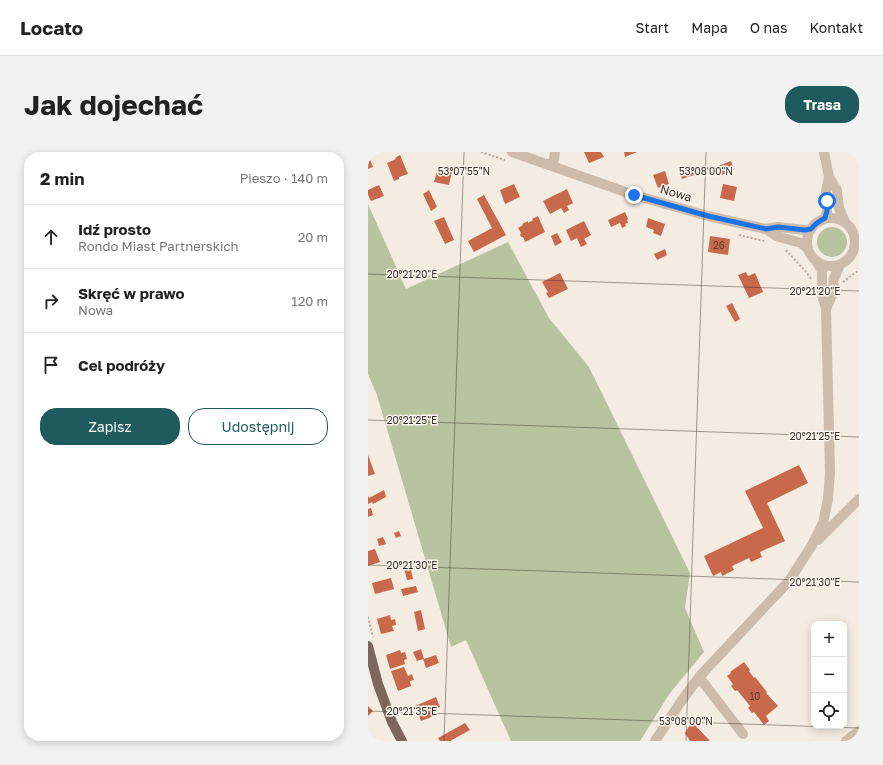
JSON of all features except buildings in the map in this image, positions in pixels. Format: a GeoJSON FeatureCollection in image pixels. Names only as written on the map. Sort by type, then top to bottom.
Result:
{"type":"FeatureCollection","features":[{"type":"Feature","properties":{"kind":"main road"},"geometry":{"type":"LineString","coordinates":[[368,646],[378,684],[392,722],[402,741]]}},
{"type":"Feature","properties":{"kind":"street"},"geometry":{"type":"LineString","coordinates":[[552,166],[554,152]]}},
{"type":"Feature","properties":{"kind":"street"},"geometry":{"type":"LineString","coordinates":[[824,152],[829,177],[837,190],[839,208],[845,222]]}},
{"type":"Feature","properties":{"kind":"street","name":"Nowa"},"geometry":{"type":"LineString","coordinates":[[510,156],[552,166],[634,195],[708,216],[766,229],[778,227],[805,230],[811,229]]}},
{"type":"Feature","properties":{"kind":"street"},"geometry":{"type":"LineString","coordinates":[[825,218],[827,211],[826,191],[829,177]]}},
{"type":"Feature","properties":{"kind":"street"},"geometry":{"type":"LineString","coordinates":[[655,741],[699,677],[790,581],[812,545],[823,523],[828,499],[830,472],[826,309],[822,295],[822,271],[808,249],[807,242],[811,229],[815,224],[825,218],[836,218],[849,225],[857,236],[853,253],[854,256],[840,265],[822,265],[816,261]]}},
{"type":"Feature","properties":{"kind":"street","name":"Nowa"},"geometry":{"type":"LineString","coordinates":[[766,229],[776,236],[801,243],[808,249]]}},
{"type":"Feature","properties":{"kind":"street"},"geometry":{"type":"LineString","coordinates":[[826,309],[832,295],[834,278],[840,265]]}},
{"type":"Feature","properties":{"kind":"street"},"geometry":{"type":"LineString","coordinates":[[812,545],[859,499]]}},
{"type":"Feature","properties":{"kind":"street"},"geometry":{"type":"LineString","coordinates":[[699,677],[743,734]]}},
{"type":"Feature","properties":{"kind":"street"},"geometry":{"type":"LineString","coordinates":[[846,741],[859,731]]}},
{"type":"Feature","properties":{"kind":"path"},"geometry":{"type":"LineString","coordinates":[[481,152],[510,156]]}},
{"type":"Feature","properties":{"kind":"path"},"geometry":{"type":"LineString","coordinates":[[738,234],[767,242]]}},
{"type":"Feature","properties":{"kind":"path"},"geometry":{"type":"LineString","coordinates":[[782,246],[812,278],[813,284]]}},
{"type":"Feature","properties":{"kind":"path"},"geometry":{"type":"LineString","coordinates":[[840,284],[859,270]]}},
{"type":"Feature","properties":{"kind":"green space"},"geometry":{"type":"Polygon","coordinates":[[[368,204],[406,289],[508,242],[549,318],[589,367],[690,573],[685,608],[704,652],[670,693],[640,741],[511,741],[466,640],[451,647],[377,395],[368,374],[368,204]]]}},
{"type":"Feature","properties":{"kind":"green space"},"geometry":{"type":"Polygon","coordinates":[[[832,227],[843,231],[847,242],[843,253],[832,257],[821,253],[817,242],[821,231],[832,227]]]}},
{"type":"Feature","properties":{"kind":"route"},"geometry":{"type":"LineString","coordinates":[[634,195],[708,216],[766,229],[778,227],[805,230],[811,229],[815,224],[825,218],[827,201]]}}]}
